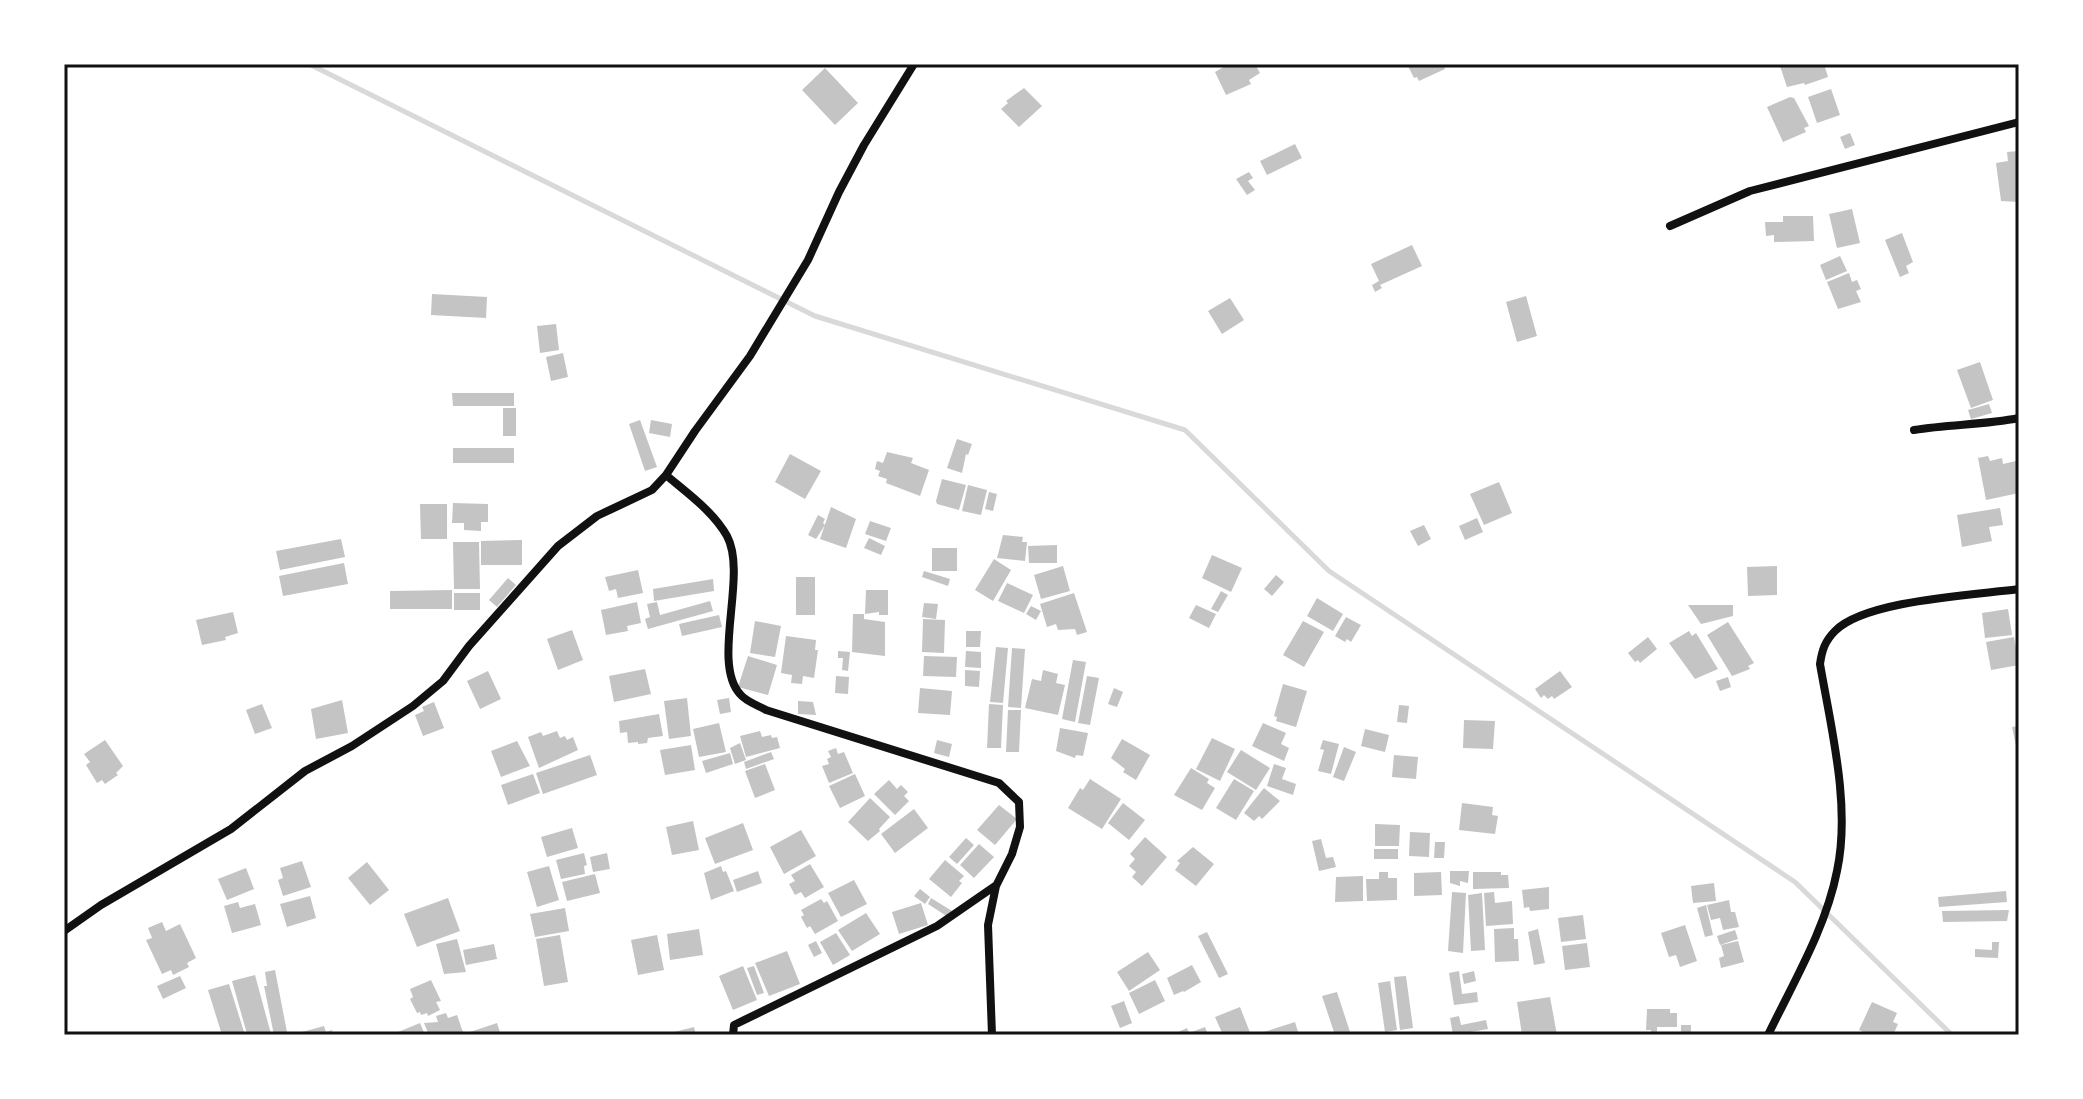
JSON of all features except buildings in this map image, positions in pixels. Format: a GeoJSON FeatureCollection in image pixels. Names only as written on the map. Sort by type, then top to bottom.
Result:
{"type":"FeatureCollection","features":[{"type":"Feature","properties":{"kind":"street"},"geometry":{"type":"LineString","coordinates":[[64,931],[101,905],[231,829],[305,771],[352,746],[413,706],[443,681],[469,646],[558,546],[597,516],[652,490],[666,475],[750,356],[808,260],[864,145],[914,64]]}},
{"type":"Feature","properties":{"kind":"street"},"geometry":{"type":"LineString","coordinates":[[1670,226],[1750,191],[2019,122]]}},
{"type":"Feature","properties":{"kind":"street"},"geometry":{"type":"LineString","coordinates":[[1914,430],[1948,425],[1987,425],[2019,418]]}},
{"type":"Feature","properties":{"kind":"street"},"geometry":{"type":"LineString","coordinates":[[666,475],[705,508],[728,537],[733,558],[729,669],[739,694],[766,710],[999,783],[1019,802],[1020,827],[1012,854],[996,886],[988,925],[992,1035]]}},
{"type":"Feature","properties":{"kind":"street"},"geometry":{"type":"LineString","coordinates":[[1768,1035],[1820,925],[1837,871],[1841,827],[1838,779],[1820,664],[1822,648],[1836,629],[1883,607],[2019,589]]}},
{"type":"Feature","properties":{"kind":"street"},"geometry":{"type":"LineString","coordinates":[[733,1035],[734,1025],[937,926],[996,886]]}},
{"type":"Feature","properties":{"kind":"waterway"},"geometry":{"type":"LineString","coordinates":[[309,64],[815,316],[1185,430],[1329,571],[1795,882],[1952,1035]]}}]}
